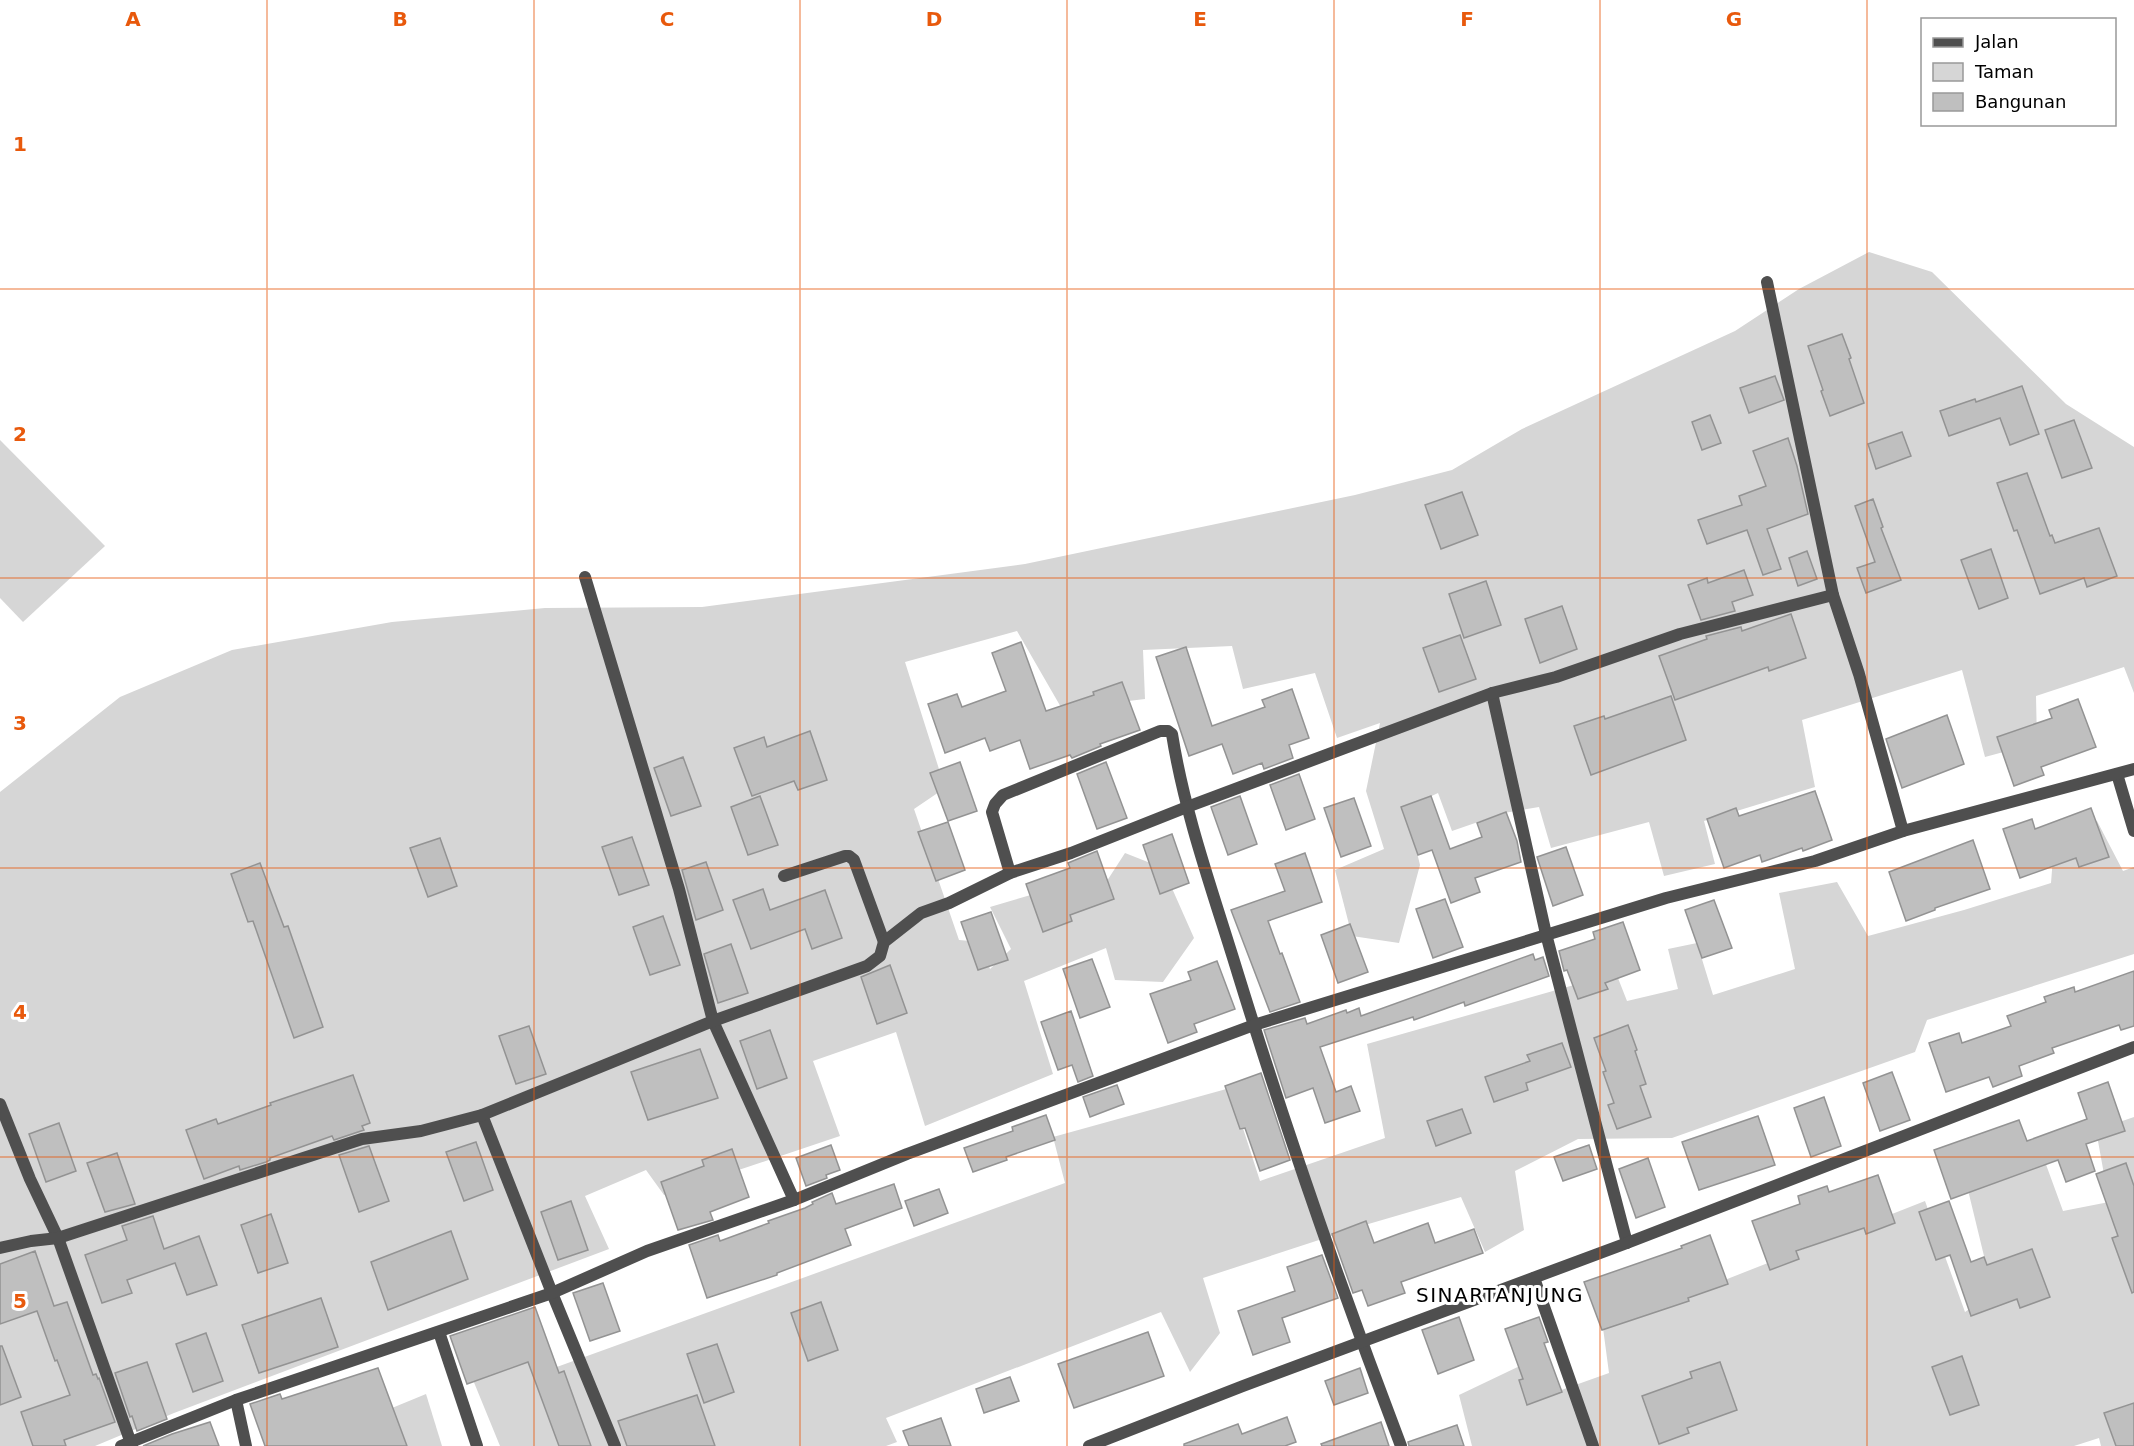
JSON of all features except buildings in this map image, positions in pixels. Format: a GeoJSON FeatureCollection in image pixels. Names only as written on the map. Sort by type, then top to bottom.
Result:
{"type":"FeatureCollection","features":[{"type":"Feature","properties":{"kind":"street"},"geometry":{"type":"LineString","coordinates":[[1767,282],[1833,595],[1859,674],[1903,831]]}},
{"type":"Feature","properties":{"kind":"street"},"geometry":{"type":"LineString","coordinates":[[585,577],[680,889],[712,1021],[794,1200]]}},
{"type":"Feature","properties":{"kind":"street"},"geometry":{"type":"LineString","coordinates":[[0,1248],[58,1238],[362,1139],[421,1131],[482,1115],[712,1021],[867,966],[880,956],[884,942],[921,913],[949,903],[1010,873],[1071,853],[1492,693],[1556,677],[1680,634],[1833,595]]}},
{"type":"Feature","properties":{"kind":"street"},"geometry":{"type":"LineString","coordinates":[[1492,693],[1546,934],[1627,1243]]}},
{"type":"Feature","properties":{"kind":"street"},"geometry":{"type":"LineString","coordinates":[[1010,873],[992,812],[995,804],[1003,795],[1160,731],[1172,734],[1187,807],[1254,1025],[1361,1342],[1401,1446]]}},
{"type":"Feature","properties":{"kind":"street"},"geometry":{"type":"LineString","coordinates":[[0,1104],[30,1179],[58,1238],[128,1445],[236,1401],[552,1293],[647,1251],[794,1200],[907,1154],[1254,1025],[1666,898],[1815,861],[1903,831],[2134,769]]}},
{"type":"Feature","properties":{"kind":"street"},"geometry":{"type":"LineString","coordinates":[[2117,774],[2134,831]]}},
{"type":"Feature","properties":{"kind":"street"},"geometry":{"type":"LineString","coordinates":[[783,876],[845,856],[852,857],[884,942]]}},
{"type":"Feature","properties":{"kind":"street"},"geometry":{"type":"LineString","coordinates":[[1089,1446],[1627,1243],[2134,1047]]}},
{"type":"Feature","properties":{"kind":"street"},"geometry":{"type":"LineString","coordinates":[[482,1115],[615,1446]]}},
{"type":"Feature","properties":{"kind":"street"},"geometry":{"type":"LineString","coordinates":[[1534,1278],[1593,1446]]}},
{"type":"Feature","properties":{"kind":"street"},"geometry":{"type":"LineString","coordinates":[[439,1332],[477,1446]]}},
{"type":"Feature","properties":{"kind":"street"},"geometry":{"type":"LineString","coordinates":[[236,1401],[246,1446]]}},
{"type":"Feature","properties":{"kind":"green space"},"geometry":{"type":"Polygon","coordinates":[[[1869,252],[1932,272],[2066,404],[2134,447],[2134,693],[2124,667],[2036,696],[2037,743],[1985,757],[1962,670],[1802,720],[1815,787],[1704,821],[1715,864],[1664,876],[1649,822],[1551,848],[1539,807],[1504,813],[1452,831],[1438,793],[1406,808],[1420,865],[1399,943],[1352,936],[1335,870],[1384,849],[1366,791],[1380,723],[1337,738],[1315,673],[1243,689],[1232,646],[1143,650],[1145,699],[1062,709],[1017,631],[905,662],[945,788],[914,809],[959,940],[980,942],[990,969],[1011,949],[990,907],[1041,892],[1103,887],[1125,853],[1163,868],[1194,938],[1163,982],[1115,980],[1106,948],[1024,981],[1053,1074],[925,1126],[896,1032],[813,1061],[840,1136],[664,1195],[646,1170],[585,1196],[609,1249],[174,1413],[95,1446],[0,1446],[0,792],[120,697],[232,650],[392,622],[545,608],[702,607],[1025,564],[1355,495],[1452,470],[1522,429],[1735,331],[1799,289],[1869,252]]]}},
{"type":"Feature","properties":{"kind":"green space"},"geometry":{"type":"Polygon","coordinates":[[[0,440],[105,546],[23,622],[0,598],[0,440]]]}},
{"type":"Feature","properties":{"kind":"green space"},"geometry":{"type":"Polygon","coordinates":[[[2097,821],[2123,871],[2134,867],[2134,954],[1927,1020],[1915,1052],[1672,1138],[1578,1139],[1515,1171],[1524,1230],[1485,1252],[1461,1197],[1365,1225],[1203,1278],[1220,1333],[1190,1372],[1161,1312],[886,1418],[897,1442],[886,1446],[500,1446],[473,1380],[540,1343],[554,1368],[1065,1183],[1053,1137],[1230,1088],[1260,1181],[1385,1138],[1367,1044],[1616,973],[1627,1001],[1678,989],[1668,949],[1697,943],[1713,995],[1795,969],[1779,893],[1837,882],[1868,936],[2051,883],[2055,832],[2097,821]]]}},
{"type":"Feature","properties":{"kind":"green space"},"geometry":{"type":"Polygon","coordinates":[[[2134,1117],[2134,1446],[2101,1446],[2099,1438],[2074,1446],[1472,1446],[1459,1395],[1526,1363],[1539,1398],[1609,1373],[1603,1328],[1925,1201],[1965,1312],[1993,1293],[1967,1186],[2044,1159],[2063,1211],[2109,1202],[2096,1130],[2134,1117]]]}},
{"type":"Feature","properties":{"kind":"green space"},"geometry":{"type":"Polygon","coordinates":[[[426,1394],[442,1446],[358,1446],[358,1422],[426,1394]]]}},
{"type":"Feature","properties":{"kind":"district","name":"SINARTANJUNG"},"geometry":{"type":"Point","coordinates":[1500,1295]}}]}
